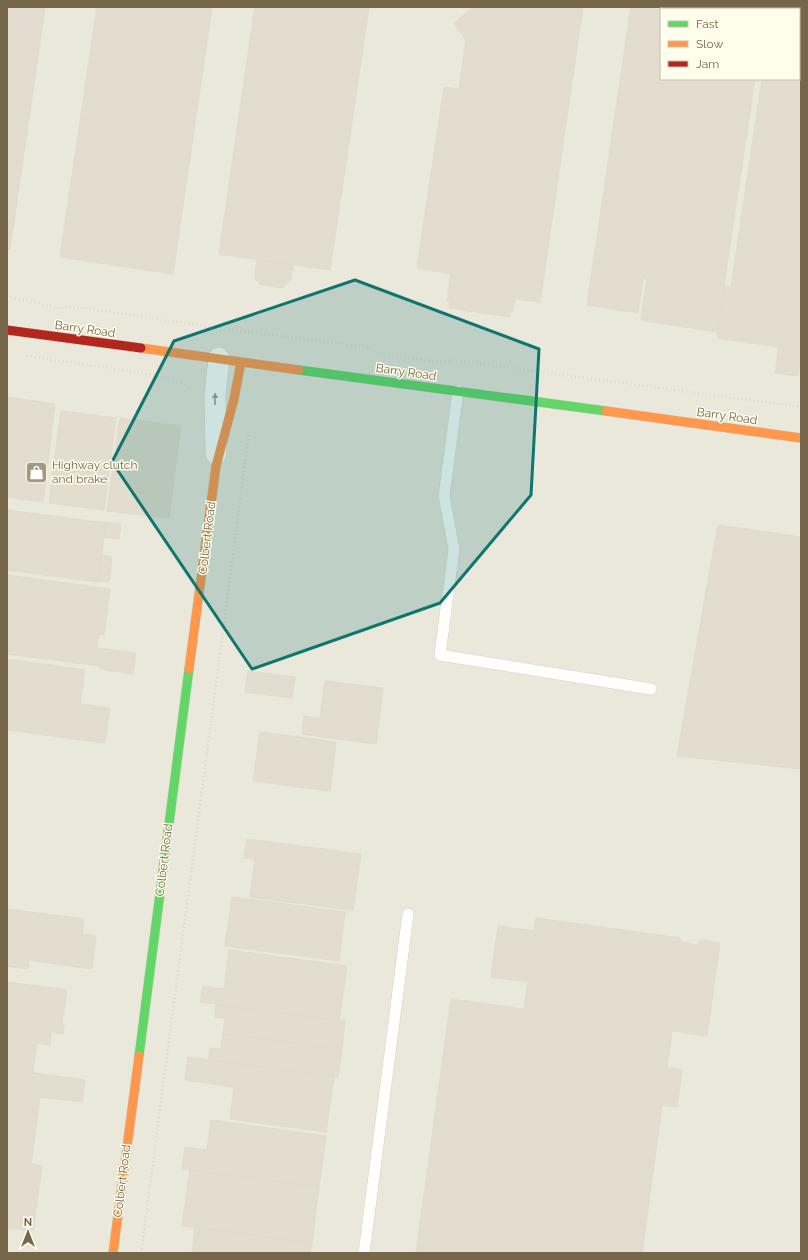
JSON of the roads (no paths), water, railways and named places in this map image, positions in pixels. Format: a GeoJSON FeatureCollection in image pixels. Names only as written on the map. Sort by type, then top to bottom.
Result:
{"type":"FeatureCollection","features":[{"type":"Feature","properties":{"kind":"street","name":"Barry Road"},"geometry":{"type":"LineString","coordinates":[[7,330],[801,438]]}},
{"type":"Feature","properties":{"kind":"street","name":"Colbert Road"},"geometry":{"type":"LineString","coordinates":[[216,466],[215,396],[219,358]]}},
{"type":"Feature","properties":{"kind":"street","name":"Colbert Road"},"geometry":{"type":"LineString","coordinates":[[113,1253],[216,466],[234,399],[241,362]]}},
{"type":"Feature","properties":{"kind":"lane"},"geometry":{"type":"LineString","coordinates":[[458,391],[444,496],[454,549],[440,655],[651,689]]}},
{"type":"Feature","properties":{"kind":"lane"},"geometry":{"type":"LineString","coordinates":[[364,1253],[408,914]]}},
{"type":"Feature","properties":{"kind":"place","name":"Highway clutch and brake"},"geometry":{"type":"Point","coordinates":[37,472]}}]}
